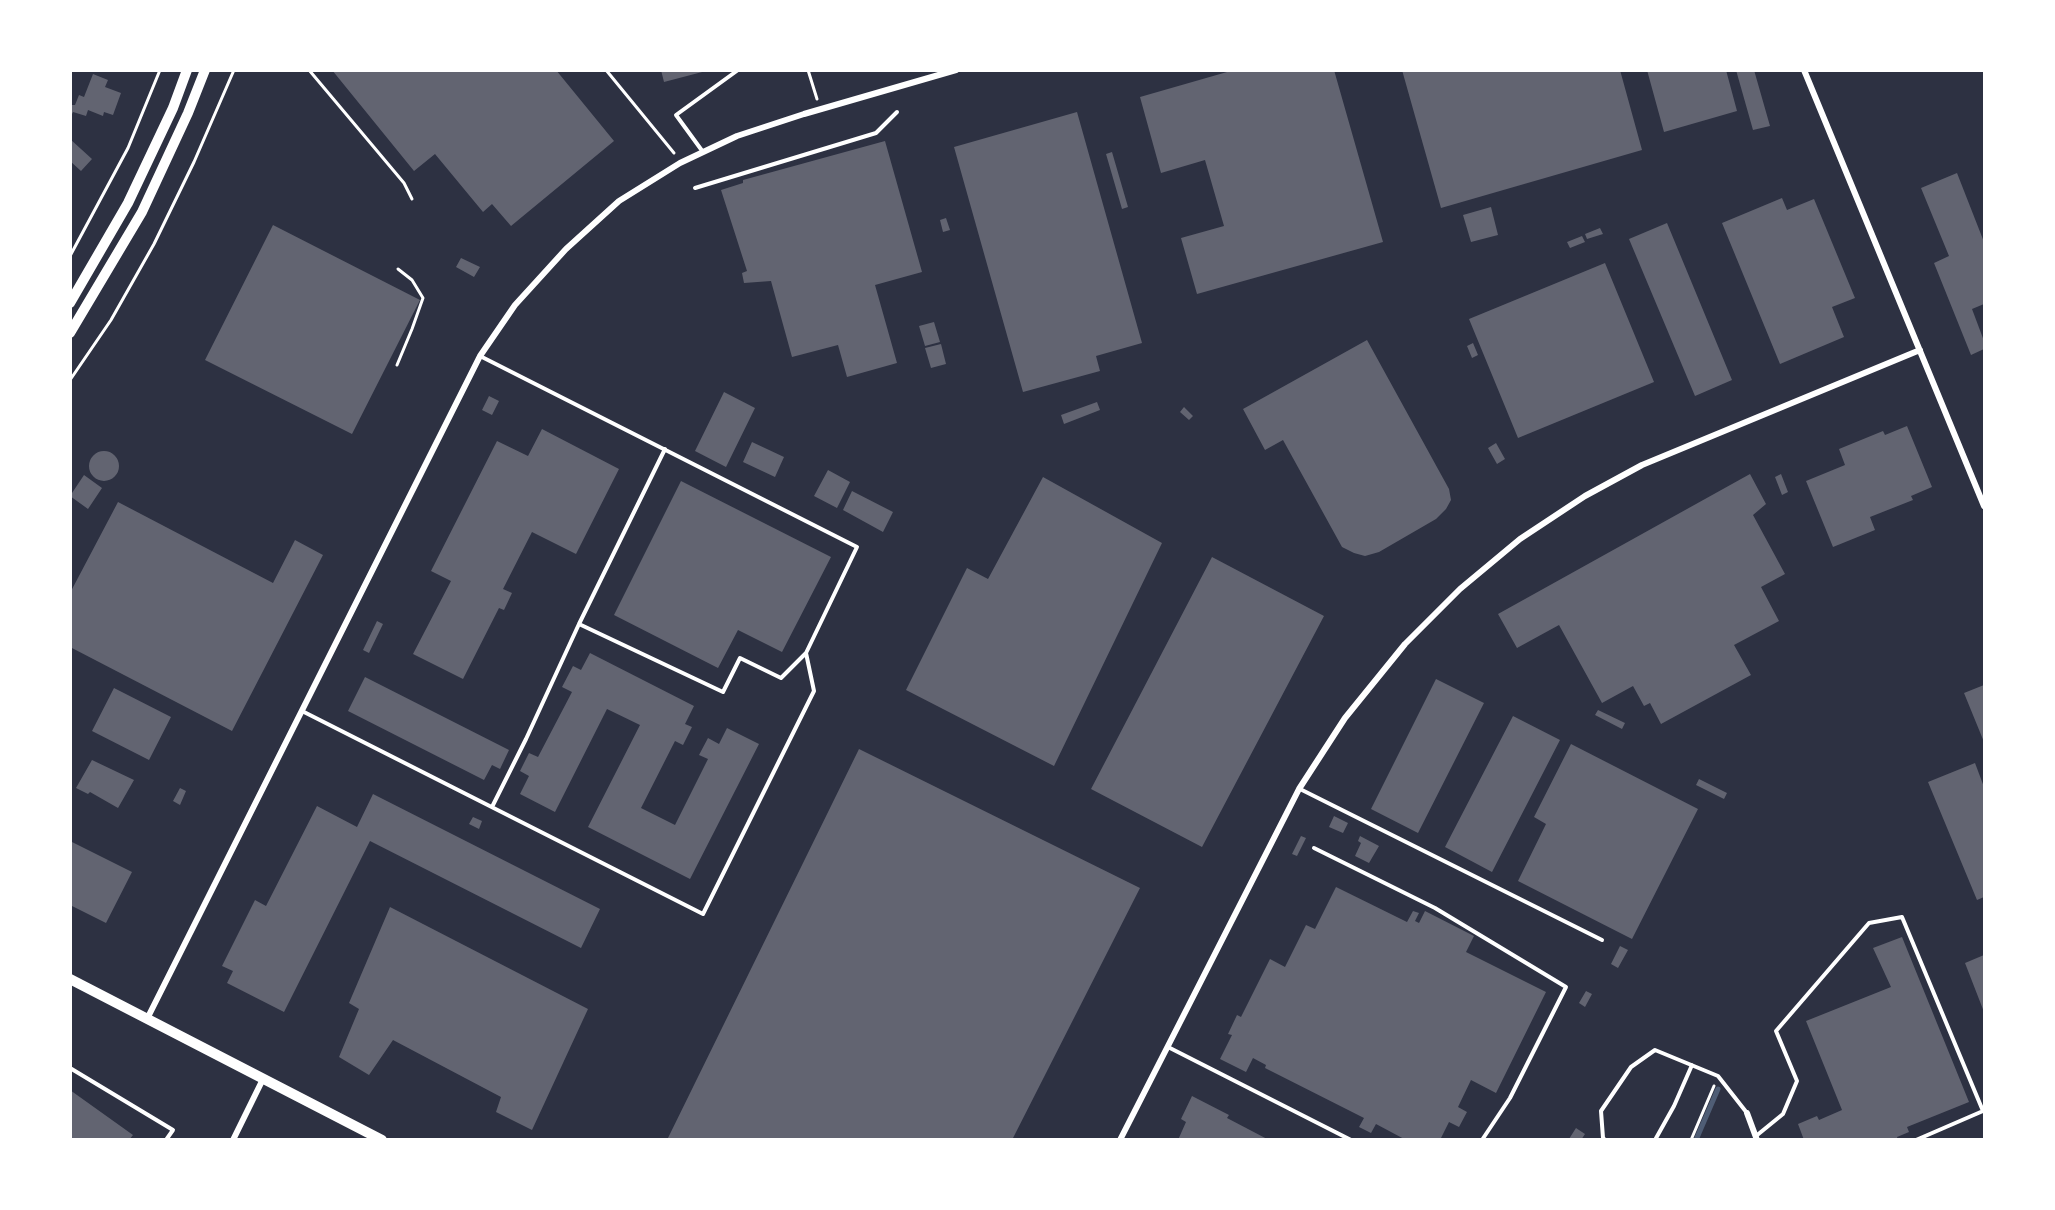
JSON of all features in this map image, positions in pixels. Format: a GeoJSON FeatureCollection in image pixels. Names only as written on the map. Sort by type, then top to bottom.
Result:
{"type":"FeatureCollection","features":[{"type":"Feature","properties":{"kind":"street"},"geometry":{"type":"LineString","coordinates":[[70,303],[128,203],[173,108],[188,70]]}},
{"type":"Feature","properties":{"kind":"street"},"geometry":{"type":"LineString","coordinates":[[70,333],[142,212],[188,113],[205,70]]}},
{"type":"Feature","properties":{"kind":"street"},"geometry":{"type":"LineString","coordinates":[[148,1017],[480,356],[515,305],[566,249],[619,201],[680,163],[737,136],[956,70]]}},
{"type":"Feature","properties":{"kind":"street"},"geometry":{"type":"LineString","coordinates":[[1804,70],[1984,506]]}},
{"type":"Feature","properties":{"kind":"street"},"geometry":{"type":"LineString","coordinates":[[1120,1140],[1299,789],[1345,718],[1405,644],[1460,589],[1520,539],[1585,496],[1642,465],[1920,350]]}},
{"type":"Feature","properties":{"kind":"street"},"geometry":{"type":"LineString","coordinates":[[70,979],[148,1017],[382,1140]]}},
{"type":"Feature","properties":{"kind":"street"},"geometry":{"type":"LineString","coordinates":[[233,1140],[263,1078]]}},
{"type":"Feature","properties":{"kind":"street"},"geometry":{"type":"LineString","coordinates":[[1747,1113],[1757,1138]]}},
{"type":"Feature","properties":{"kind":"lane"},"geometry":{"type":"LineString","coordinates":[[704,152],[676,115],[738,70]]}},
{"type":"Feature","properties":{"kind":"lane"},"geometry":{"type":"LineString","coordinates":[[695,188],[876,133],[897,112]]}},
{"type":"Feature","properties":{"kind":"lane"},"geometry":{"type":"LineString","coordinates":[[480,356],[857,547],[806,653],[781,678],[740,658],[723,693],[579,624]]}},
{"type":"Feature","properties":{"kind":"lane"},"geometry":{"type":"LineString","coordinates":[[492,807],[665,449]]}},
{"type":"Feature","properties":{"kind":"lane"},"geometry":{"type":"LineString","coordinates":[[302,711],[703,914],[814,691],[806,653]]}},
{"type":"Feature","properties":{"kind":"lane"},"geometry":{"type":"LineString","coordinates":[[1299,789],[1602,940]]}},
{"type":"Feature","properties":{"kind":"lane"},"geometry":{"type":"LineString","coordinates":[[1314,848],[1435,908],[1566,987],[1510,1098],[1482,1140]]}},
{"type":"Feature","properties":{"kind":"lane"},"geometry":{"type":"LineString","coordinates":[[1757,1138],[1784,1114],[1797,1081],[1776,1031],[1869,923],[1902,917],[1983,1111],[1916,1140]]}},
{"type":"Feature","properties":{"kind":"lane"},"geometry":{"type":"LineString","coordinates":[[1167,1047],[1351,1140]]}},
{"type":"Feature","properties":{"kind":"lane"},"geometry":{"type":"LineString","coordinates":[[1605,1140],[1601,1111],[1631,1067],[1655,1050],[1718,1076],[1747,1113]]}},
{"type":"Feature","properties":{"kind":"lane"},"geometry":{"type":"LineString","coordinates":[[1654,1140],[1674,1106],[1692,1065]]}},
{"type":"Feature","properties":{"kind":"lane"},"geometry":{"type":"LineString","coordinates":[[70,1068],[173,1130],[166,1140]]}},
{"type":"Feature","properties":{"kind":"path"},"geometry":{"type":"LineString","coordinates":[[70,256],[128,148],[160,70]]}},
{"type":"Feature","properties":{"kind":"path"},"geometry":{"type":"LineString","coordinates":[[70,380],[111,320],[154,244],[194,162],[234,70]]}},
{"type":"Feature","properties":{"kind":"path"},"geometry":{"type":"LineString","coordinates":[[309,70],[404,183],[412,199]]}},
{"type":"Feature","properties":{"kind":"path"},"geometry":{"type":"LineString","coordinates":[[606,70],[667,142],[680,163]]}},
{"type":"Feature","properties":{"kind":"path"},"geometry":{"type":"LineString","coordinates":[[808,70],[821,109]]}},
{"type":"Feature","properties":{"kind":"path"},"geometry":{"type":"LineString","coordinates":[[397,365],[423,298],[412,280],[398,269]]}},
{"type":"Feature","properties":{"kind":"path"},"geometry":{"type":"LineString","coordinates":[[1691,1140],[1718,1076]]}},
{"type":"Feature","properties":{"kind":"building"},"geometry":{"type":"Polygon","coordinates":[[[332,70],[556,70],[614,141],[511,226],[492,204],[483,212],[435,154],[414,171],[332,70]]]}},
{"type":"Feature","properties":{"kind":"building"},"geometry":{"type":"Polygon","coordinates":[[[661,70],[706,70],[706,71],[664,82],[661,70]]]}},
{"type":"Feature","properties":{"kind":"building"},"geometry":{"type":"Polygon","coordinates":[[[1234,70],[1334,70],[1383,242],[1197,294],[1181,238],[1224,226],[1205,160],[1161,173],[1140,97],[1234,70]]]}},
{"type":"Feature","properties":{"kind":"building"},"geometry":{"type":"Polygon","coordinates":[[[1402,70],[1620,70],[1642,150],[1441,208],[1402,70]]]}},
{"type":"Feature","properties":{"kind":"building"},"geometry":{"type":"Polygon","coordinates":[[[1647,70],[1726,70],[1737,111],[1664,132],[1647,70]]]}},
{"type":"Feature","properties":{"kind":"building"},"geometry":{"type":"Polygon","coordinates":[[[1736,70],[1754,70],[1770,126],[1753,130],[1736,70]]]}},
{"type":"Feature","properties":{"kind":"building"},"geometry":{"type":"Polygon","coordinates":[[[93,74],[108,80],[105,87],[121,93],[113,115],[104,112],[103,116],[88,110],[86,116],[73,112],[70,118],[70,105],[75,105],[79,95],[84,97],[93,74]]]}},
{"type":"Feature","properties":{"kind":"building"},"geometry":{"type":"Polygon","coordinates":[[[1077,112],[1142,343],[1096,356],[1100,371],[1023,392],[954,147],[1077,112]]]}},
{"type":"Feature","properties":{"kind":"building"},"geometry":{"type":"Polygon","coordinates":[[[70,139],[92,159],[81,171],[70,161],[70,139]]]}},
{"type":"Feature","properties":{"kind":"building"},"geometry":{"type":"Polygon","coordinates":[[[885,141],[922,272],[875,285],[897,363],[847,377],[838,345],[792,357],[771,281],[744,283],[742,273],[747,271],[721,190],[743,183],[743,180],[885,141]]]}},
{"type":"Feature","properties":{"kind":"building"},"geometry":{"type":"Polygon","coordinates":[[[1112,152],[1128,207],[1122,209],[1106,154],[1112,152]]]}},
{"type":"Feature","properties":{"kind":"building"},"geometry":{"type":"Polygon","coordinates":[[[1957,173],[1984,242],[1984,304],[1972,309],[1984,341],[1984,349],[1971,355],[1934,263],[1949,256],[1921,188],[1957,173]]]}},
{"type":"Feature","properties":{"kind":"building"},"geometry":{"type":"Polygon","coordinates":[[[1782,198],[1787,210],[1814,199],[1855,298],[1832,307],[1844,337],[1780,364],[1722,223],[1782,198]]]}},
{"type":"Feature","properties":{"kind":"building"},"geometry":{"type":"Polygon","coordinates":[[[1491,207],[1498,235],[1471,242],[1463,215],[1491,207]]]}},
{"type":"Feature","properties":{"kind":"building"},"geometry":{"type":"Polygon","coordinates":[[[946,218],[950,230],[943,232],[940,220],[946,218]]]}},
{"type":"Feature","properties":{"kind":"building"},"geometry":{"type":"Polygon","coordinates":[[[1667,223],[1732,380],[1695,396],[1629,239],[1667,223]]]}},
{"type":"Feature","properties":{"kind":"building"},"geometry":{"type":"Polygon","coordinates":[[[273,225],[420,300],[352,434],[205,360],[273,225]]]}},
{"type":"Feature","properties":{"kind":"building"},"geometry":{"type":"Polygon","coordinates":[[[1600,228],[1603,234],[1587,239],[1585,234],[1600,228]]]}},
{"type":"Feature","properties":{"kind":"building"},"geometry":{"type":"Polygon","coordinates":[[[1582,236],[1585,242],[1570,248],[1567,242],[1582,236]]]}},
{"type":"Feature","properties":{"kind":"building"},"geometry":{"type":"Polygon","coordinates":[[[461,258],[480,267],[474,277],[456,267],[461,258]]]}},
{"type":"Feature","properties":{"kind":"building"},"geometry":{"type":"Polygon","coordinates":[[[1605,263],[1654,382],[1518,438],[1469,319],[1605,263]]]}},
{"type":"Feature","properties":{"kind":"building"},"geometry":{"type":"Polygon","coordinates":[[[934,322],[940,342],[925,346],[919,326],[934,322]]]}},
{"type":"Feature","properties":{"kind":"building"},"geometry":{"type":"Polygon","coordinates":[[[1367,340],[1449,489],[1451,500],[1436,519],[1379,552],[1365,556],[1342,547],[1283,440],[1265,450],[1243,409],[1367,340]]]}},
{"type":"Feature","properties":{"kind":"building"},"geometry":{"type":"Polygon","coordinates":[[[1473,343],[1478,355],[1472,358],[1467,346],[1473,343]]]}},
{"type":"Feature","properties":{"kind":"building"},"geometry":{"type":"Polygon","coordinates":[[[941,344],[946,364],[931,368],[925,348],[941,344]]]}},
{"type":"Feature","properties":{"kind":"building"},"geometry":{"type":"Polygon","coordinates":[[[724,392],[755,408],[726,467],[695,451],[724,392]]]}},
{"type":"Feature","properties":{"kind":"building"},"geometry":{"type":"Polygon","coordinates":[[[489,396],[499,401],[492,415],[482,410],[489,396]]]}},
{"type":"Feature","properties":{"kind":"building"},"geometry":{"type":"Polygon","coordinates":[[[1097,402],[1100,410],[1064,424],[1061,415],[1097,402]]]}},
{"type":"Feature","properties":{"kind":"building"},"geometry":{"type":"Polygon","coordinates":[[[1184,407],[1193,416],[1189,420],[1180,412],[1184,407]]]}},
{"type":"Feature","properties":{"kind":"building"},"geometry":{"type":"Polygon","coordinates":[[[1907,426],[1932,487],[1911,496],[1913,500],[1870,517],[1875,530],[1833,547],[1806,481],[1845,465],[1839,449],[1883,431],[1885,435],[1907,426]]]}},
{"type":"Feature","properties":{"kind":"building"},"geometry":{"type":"Polygon","coordinates":[[[542,429],[619,469],[576,554],[532,532],[503,589],[512,593],[504,610],[499,608],[463,679],[413,654],[451,581],[431,571],[497,441],[528,456],[542,429]]]}},
{"type":"Feature","properties":{"kind":"building"},"geometry":{"type":"Polygon","coordinates":[[[752,442],[784,457],[775,477],[743,462],[752,442]]]}},
{"type":"Feature","properties":{"kind":"building"},"geometry":{"type":"Polygon","coordinates":[[[1496,443],[1505,459],[1497,464],[1488,448],[1496,443]]]}},
{"type":"Feature","properties":{"kind":"building"},"geometry":{"type":"Polygon","coordinates":[[[104,451],[115,455],[119,466],[115,477],[104,481],[93,477],[89,466],[93,455],[104,451]]]}},
{"type":"Feature","properties":{"kind":"building"},"geometry":{"type":"Polygon","coordinates":[[[828,470],[850,482],[837,508],[814,496],[828,470]]]}},
{"type":"Feature","properties":{"kind":"building"},"geometry":{"type":"Polygon","coordinates":[[[1750,474],[1766,504],[1753,515],[1785,574],[1761,587],[1779,621],[1734,645],[1751,675],[1661,724],[1650,703],[1644,706],[1633,686],[1602,703],[1559,625],[1517,648],[1498,614],[1750,474]]]}},
{"type":"Feature","properties":{"kind":"building"},"geometry":{"type":"Polygon","coordinates":[[[1781,474],[1788,492],[1782,495],[1775,477],[1781,474]]]}},
{"type":"Feature","properties":{"kind":"building"},"geometry":{"type":"Polygon","coordinates":[[[84,475],[102,488],[88,509],[70,496],[84,475]]]}},
{"type":"Feature","properties":{"kind":"building"},"geometry":{"type":"Polygon","coordinates":[[[1043,477],[1162,543],[1054,766],[906,690],[967,568],[988,579],[1043,477]]]}},
{"type":"Feature","properties":{"kind":"building"},"geometry":{"type":"Polygon","coordinates":[[[681,481],[831,557],[782,652],[738,630],[718,668],[614,615],[681,481]]]}},
{"type":"Feature","properties":{"kind":"building"},"geometry":{"type":"Polygon","coordinates":[[[852,491],[893,512],[883,532],[843,510],[852,491]]]}},
{"type":"Feature","properties":{"kind":"building"},"geometry":{"type":"Polygon","coordinates":[[[118,502],[273,583],[295,540],[323,555],[232,731],[70,647],[70,593],[118,502]]]}},
{"type":"Feature","properties":{"kind":"building"},"geometry":{"type":"Polygon","coordinates":[[[1212,557],[1324,616],[1202,847],[1091,789],[1212,557]]]}},
{"type":"Feature","properties":{"kind":"building"},"geometry":{"type":"Polygon","coordinates":[[[377,621],[383,624],[369,653],[363,650],[377,621]]]}},
{"type":"Feature","properties":{"kind":"building"},"geometry":{"type":"Polygon","coordinates":[[[590,653],[694,706],[685,724],[692,727],[683,745],[675,741],[641,808],[675,825],[708,759],[699,755],[708,738],[719,744],[727,728],[759,744],[690,879],[588,827],[640,725],[607,709],[555,812],[520,794],[529,776],[520,771],[529,753],[538,757],[572,692],[562,687],[573,666],[581,670],[590,653]]]}},
{"type":"Feature","properties":{"kind":"building"},"geometry":{"type":"Polygon","coordinates":[[[365,677],[509,750],[500,769],[492,765],[484,780],[348,711],[365,677]]]}},
{"type":"Feature","properties":{"kind":"building"},"geometry":{"type":"Polygon","coordinates":[[[1436,679],[1484,703],[1418,833],[1371,809],[1436,679]]]}},
{"type":"Feature","properties":{"kind":"building"},"geometry":{"type":"Polygon","coordinates":[[[1984,685],[1984,742],[1964,693],[1984,685]]]}},
{"type":"Feature","properties":{"kind":"building"},"geometry":{"type":"Polygon","coordinates":[[[114,688],[171,717],[149,760],[92,731],[114,688]]]}},
{"type":"Feature","properties":{"kind":"building"},"geometry":{"type":"Polygon","coordinates":[[[1598,710],[1625,723],[1622,729],[1595,715],[1598,710]]]}},
{"type":"Feature","properties":{"kind":"building"},"geometry":{"type":"Polygon","coordinates":[[[1513,716],[1560,740],[1492,872],[1445,847],[1513,716]]]}},
{"type":"Feature","properties":{"kind":"building"},"geometry":{"type":"Polygon","coordinates":[[[1571,744],[1698,809],[1632,939],[1518,881],[1546,824],[1534,817],[1571,744]]]}},
{"type":"Feature","properties":{"kind":"building"},"geometry":{"type":"Polygon","coordinates":[[[859,749],[1140,888],[1012,1140],[667,1140],[859,749]]]}},
{"type":"Feature","properties":{"kind":"building"},"geometry":{"type":"Polygon","coordinates":[[[92,760],[134,780],[118,808],[90,792],[88,794],[76,788],[92,760]]]}},
{"type":"Feature","properties":{"kind":"building"},"geometry":{"type":"Polygon","coordinates":[[[1975,763],[1984,787],[1984,897],[1977,900],[1928,782],[1975,763]]]}},
{"type":"Feature","properties":{"kind":"building"},"geometry":{"type":"Polygon","coordinates":[[[1699,779],[1727,793],[1724,799],[1696,785],[1699,779]]]}},
{"type":"Feature","properties":{"kind":"building"},"geometry":{"type":"Polygon","coordinates":[[[180,788],[186,791],[180,805],[173,801],[180,788]]]}},
{"type":"Feature","properties":{"kind":"building"},"geometry":{"type":"Polygon","coordinates":[[[373,794],[600,909],[581,948],[370,841],[284,1012],[227,983],[233,971],[222,966],[255,900],[266,906],[317,806],[357,827],[373,794]]]}},
{"type":"Feature","properties":{"kind":"building"},"geometry":{"type":"Polygon","coordinates":[[[1334,816],[1348,823],[1343,833],[1329,827],[1334,816]]]}},
{"type":"Feature","properties":{"kind":"building"},"geometry":{"type":"Polygon","coordinates":[[[473,817],[482,821],[479,829],[469,824],[473,817]]]}},
{"type":"Feature","properties":{"kind":"building"},"geometry":{"type":"Polygon","coordinates":[[[1301,836],[1306,838],[1297,856],[1292,854],[1301,836]]]}},
{"type":"Feature","properties":{"kind":"building"},"geometry":{"type":"Polygon","coordinates":[[[1360,836],[1379,846],[1369,863],[1355,856],[1361,843],[1358,841],[1360,836]]]}},
{"type":"Feature","properties":{"kind":"building"},"geometry":{"type":"Polygon","coordinates":[[[70,841],[132,872],[106,923],[70,905],[70,841]]]}},
{"type":"Feature","properties":{"kind":"building"},"geometry":{"type":"Polygon","coordinates":[[[1336,887],[1407,922],[1413,911],[1419,913],[1415,921],[1419,923],[1425,911],[1474,936],[1466,952],[1546,992],[1496,1093],[1471,1080],[1458,1107],[1467,1112],[1459,1127],[1449,1122],[1440,1140],[1406,1140],[1376,1124],[1371,1133],[1359,1127],[1364,1118],[1265,1068],[1266,1065],[1253,1058],[1246,1072],[1220,1059],[1232,1035],[1228,1034],[1237,1015],[1241,1017],[1270,959],[1285,967],[1306,925],[1315,929],[1336,887]]]}},
{"type":"Feature","properties":{"kind":"building"},"geometry":{"type":"Polygon","coordinates":[[[390,907],[588,1009],[532,1130],[496,1112],[501,1097],[393,1040],[369,1075],[339,1057],[359,1009],[349,1003],[390,907]]]}},
{"type":"Feature","properties":{"kind":"building"},"geometry":{"type":"Polygon","coordinates":[[[1902,937],[1969,1102],[1907,1127],[1909,1132],[1897,1137],[1898,1140],[1804,1140],[1798,1124],[1817,1116],[1819,1120],[1842,1110],[1806,1021],[1891,987],[1873,948],[1902,937]]]}},
{"type":"Feature","properties":{"kind":"building"},"geometry":{"type":"Polygon","coordinates":[[[1620,946],[1628,950],[1618,968],[1611,964],[1620,946]]]}},
{"type":"Feature","properties":{"kind":"building"},"geometry":{"type":"Polygon","coordinates":[[[1984,955],[1984,1012],[1965,963],[1984,955]]]}},
{"type":"Feature","properties":{"kind":"building"},"geometry":{"type":"Polygon","coordinates":[[[1586,991],[1592,994],[1585,1007],[1579,1003],[1586,991]]]}},
{"type":"Feature","properties":{"kind":"building"},"geometry":{"type":"Polygon","coordinates":[[[70,1090],[133,1135],[129,1140],[70,1140],[70,1090]]]}},
{"type":"Feature","properties":{"kind":"building"},"geometry":{"type":"Polygon","coordinates":[[[1192,1096],[1229,1115],[1227,1118],[1269,1140],[1178,1140],[1186,1122],[1181,1119],[1192,1096]]]}},
{"type":"Feature","properties":{"kind":"building"},"geometry":{"type":"Polygon","coordinates":[[[1576,1128],[1585,1134],[1581,1140],[1570,1140],[1569,1139],[1576,1128]]]}},
{"type":"Feature","properties":{"kind":"waterway"},"geometry":{"type":"LineString","coordinates":[[1696,1140],[1718,1089]]}}]}
